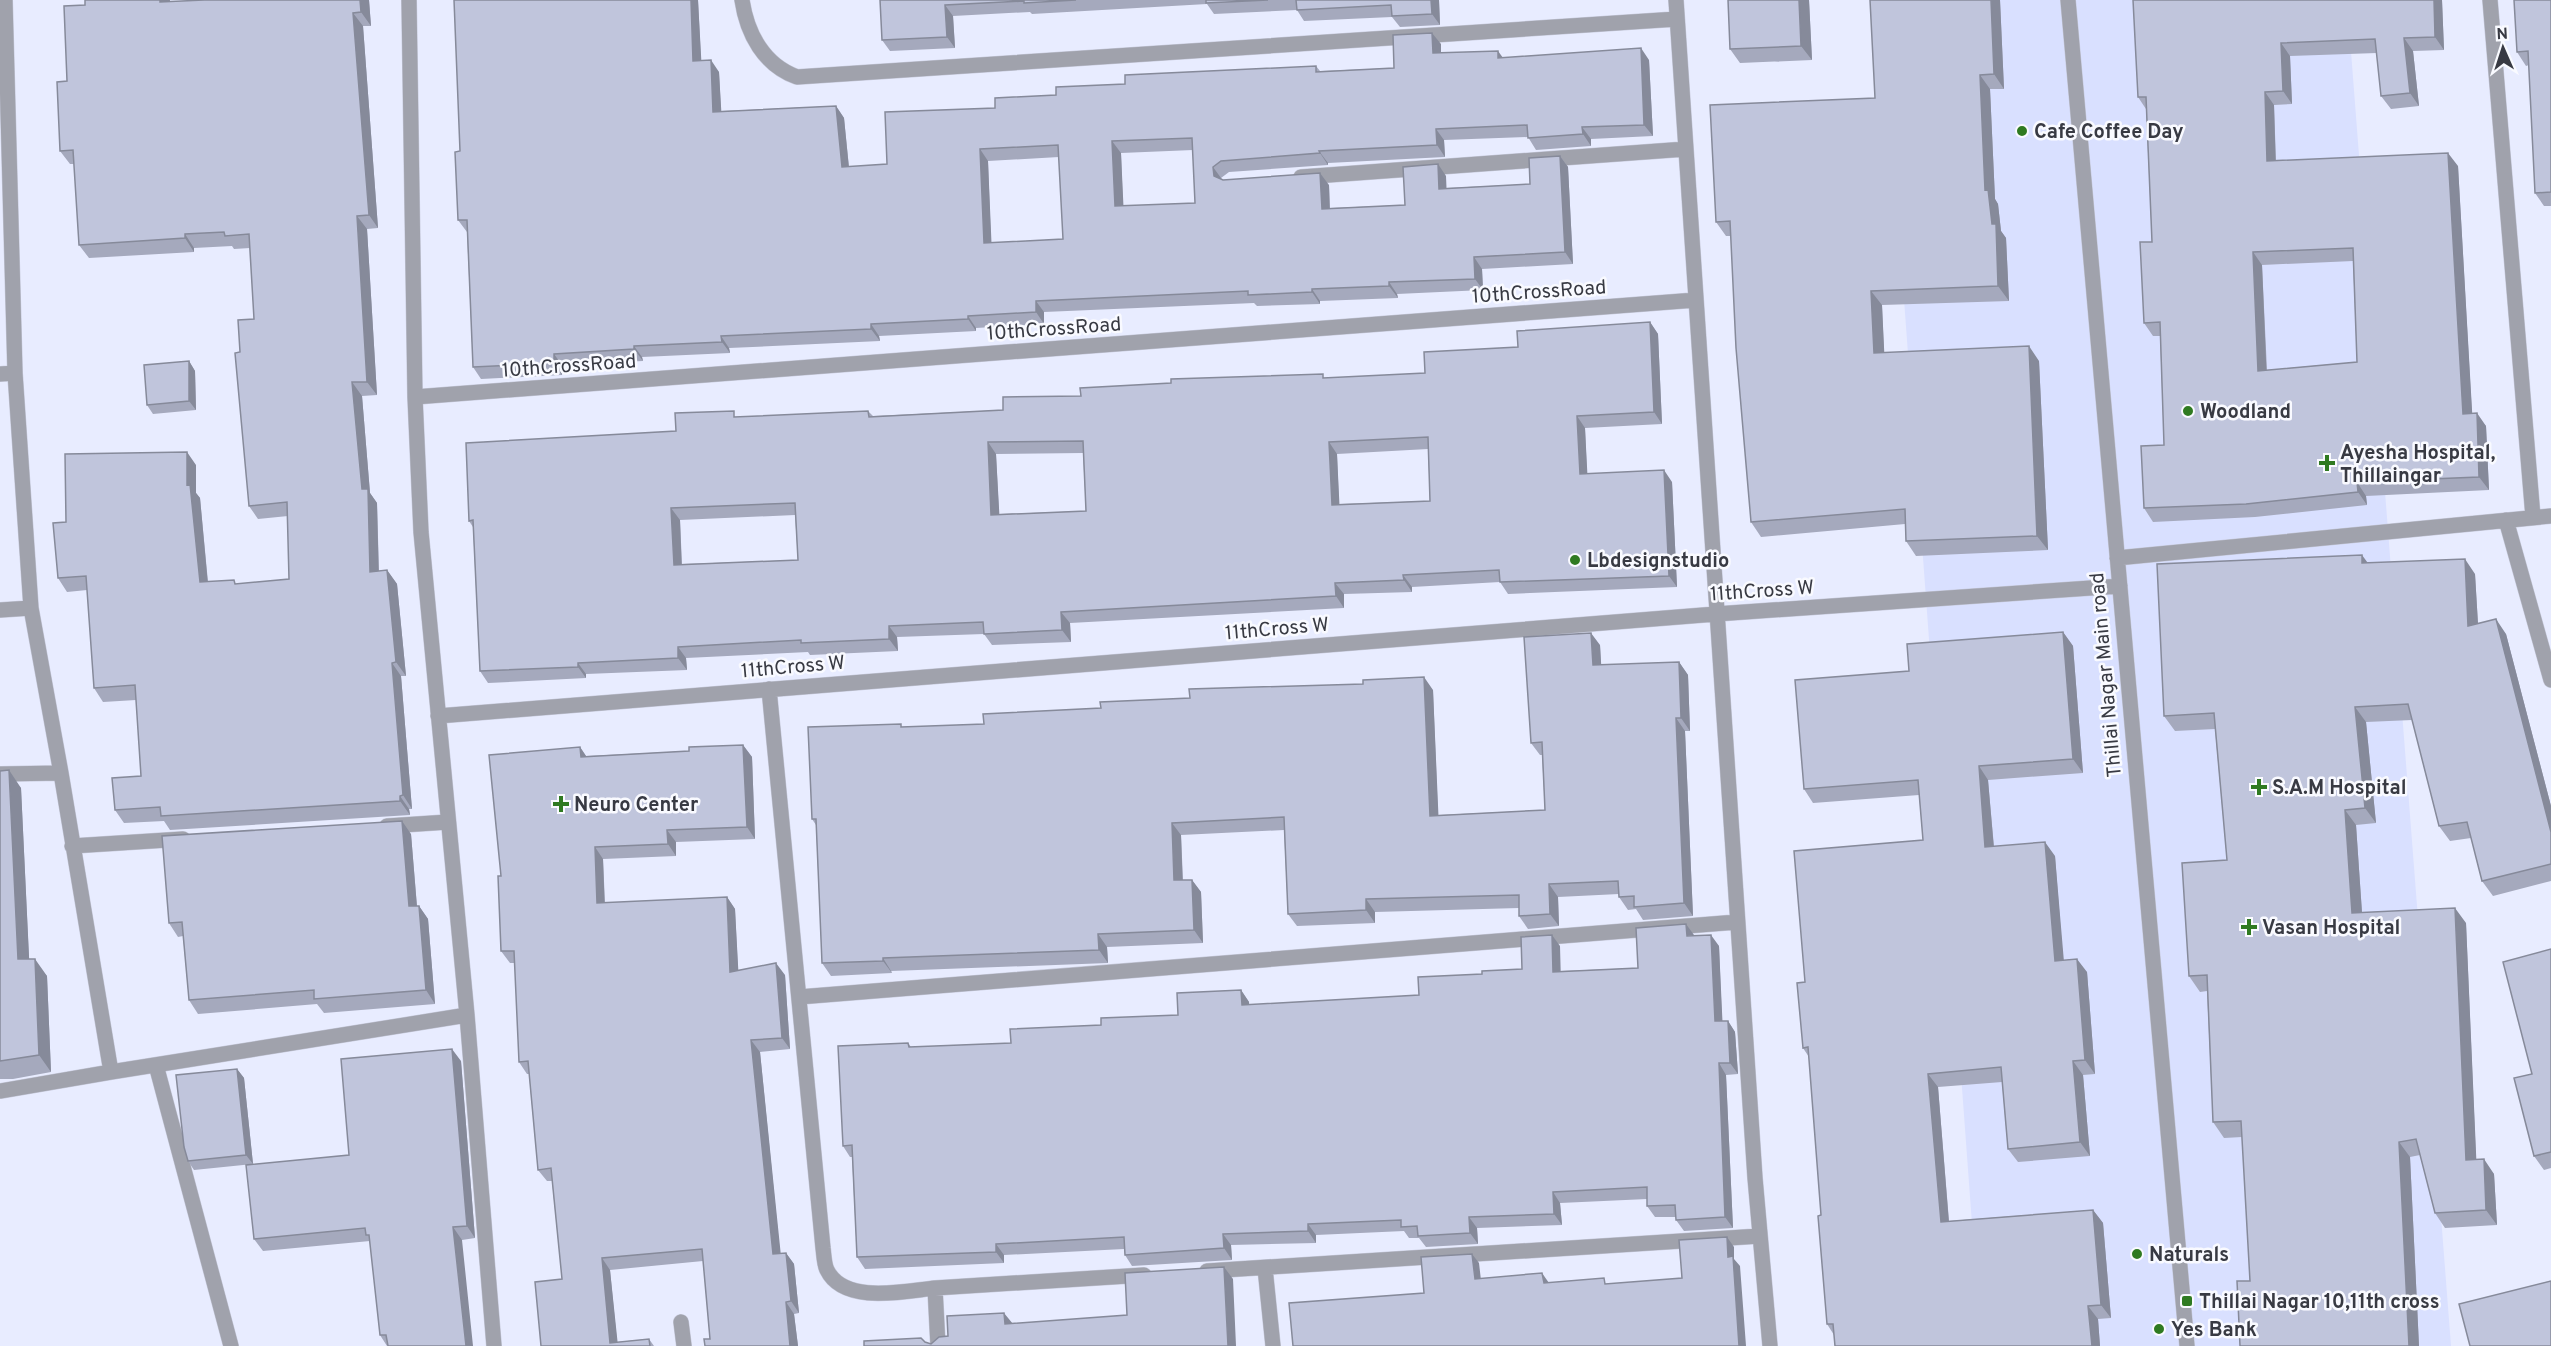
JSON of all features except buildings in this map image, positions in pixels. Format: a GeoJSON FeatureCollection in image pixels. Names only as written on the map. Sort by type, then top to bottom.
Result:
{"type":"FeatureCollection","features":[{"type":"Feature","properties":{"kind":"street"},"geometry":{"type":"LineString","coordinates":[[5,0],[8,373],[31,608],[111,1072]]}},
{"type":"Feature","properties":{"kind":"street"},"geometry":{"type":"LineString","coordinates":[[410,0],[416,398],[421,532],[494,1346]]}},
{"type":"Feature","properties":{"kind":"street"},"geometry":{"type":"LineString","coordinates":[[742,0],[752,35],[767,59],[782,71],[797,77],[1677,19]]}},
{"type":"Feature","properties":{"kind":"street"},"geometry":{"type":"LineString","coordinates":[[1676,0],[1737,922],[1770,1346]]}},
{"type":"Feature","properties":{"kind":"street","name":"Thillai Nagar Main road"},"geometry":{"type":"LineString","coordinates":[[2068,0],[2187,1346]]}},
{"type":"Feature","properties":{"kind":"street"},"geometry":{"type":"LineString","coordinates":[[2490,0],[2534,518]]}},
{"type":"Feature","properties":{"kind":"street"},"geometry":{"type":"LineString","coordinates":[[1288,178],[1686,149]]}},
{"type":"Feature","properties":{"kind":"street","name":"10thCrossRoad"},"geometry":{"type":"LineString","coordinates":[[416,398],[1696,300]]}},
{"type":"Feature","properties":{"kind":"street"},"geometry":{"type":"LineString","coordinates":[[2117,558],[2551,516]]}},
{"type":"Feature","properties":{"kind":"street"},"geometry":{"type":"LineString","coordinates":[[2506,520],[2551,680]]}},
{"type":"Feature","properties":{"kind":"street","name":"11thCross W"},"geometry":{"type":"LineString","coordinates":[[438,716],[1716,614],[2120,586]]}},
{"type":"Feature","properties":{"kind":"street"},"geometry":{"type":"LineString","coordinates":[[0,610],[31,608]]}},
{"type":"Feature","properties":{"kind":"street"},"geometry":{"type":"LineString","coordinates":[[768,689],[827,1271],[838,1283],[852,1291],[871,1293],[1159,1274]]}},
{"type":"Feature","properties":{"kind":"street"},"geometry":{"type":"LineString","coordinates":[[0,774],[61,773]]}},
{"type":"Feature","properties":{"kind":"street"},"geometry":{"type":"LineString","coordinates":[[378,826],[448,822]]}},
{"type":"Feature","properties":{"kind":"street"},"geometry":{"type":"LineString","coordinates":[[72,846],[201,838]]}},
{"type":"Feature","properties":{"kind":"street"},"geometry":{"type":"LineString","coordinates":[[799,997],[1737,922]]}},
{"type":"Feature","properties":{"kind":"street"},"geometry":{"type":"LineString","coordinates":[[0,1091],[466,1014]]}},
{"type":"Feature","properties":{"kind":"street"},"geometry":{"type":"LineString","coordinates":[[156,1065],[231,1346]]}},
{"type":"Feature","properties":{"kind":"street"},"geometry":{"type":"LineString","coordinates":[[1195,1272],[1760,1236]]}},
{"type":"Feature","properties":{"kind":"street"},"geometry":{"type":"LineString","coordinates":[[1265,1268],[1273,1346]]}},
{"type":"Feature","properties":{"kind":"street"},"geometry":{"type":"LineString","coordinates":[[935,1288],[938,1346]]}},
{"type":"Feature","properties":{"kind":"street"},"geometry":{"type":"LineString","coordinates":[[681,1322],[684,1346]]}},
{"type":"Feature","properties":{"kind":"shaded area"},"geometry":{"type":"Polygon","coordinates":[[[1882,0],[2347,0],[2451,1346],[1981,1346],[1882,0]]]}},
{"type":"Feature","properties":{"kind":"place","name":"Cafe Coffee Day"},"geometry":{"type":"Point","coordinates":[2022,131]}},
{"type":"Feature","properties":{"kind":"place","name":"Woodland"},"geometry":{"type":"Point","coordinates":[2188,411]}},
{"type":"Feature","properties":{"kind":"place","name":"Ayesha Hospital, Thillaingar"},"geometry":{"type":"Point","coordinates":[2327,463]}},
{"type":"Feature","properties":{"kind":"place","name":"Lbdesignstudio"},"geometry":{"type":"Point","coordinates":[1575,560]}},
{"type":"Feature","properties":{"kind":"place","name":"S.A.M Hospital"},"geometry":{"type":"Point","coordinates":[2259,787]}},
{"type":"Feature","properties":{"kind":"place","name":"Neuro Center"},"geometry":{"type":"Point","coordinates":[561,804]}},
{"type":"Feature","properties":{"kind":"place","name":"Vasan Hospital"},"geometry":{"type":"Point","coordinates":[2249,927]}},
{"type":"Feature","properties":{"kind":"place","name":"Naturals"},"geometry":{"type":"Point","coordinates":[2137,1254]}},
{"type":"Feature","properties":{"kind":"place","name":"Thillai Nagar 10,11th cross"},"geometry":{"type":"Point","coordinates":[2187,1301]}},
{"type":"Feature","properties":{"kind":"place","name":"Yes Bank"},"geometry":{"type":"Point","coordinates":[2159,1329]}}]}
